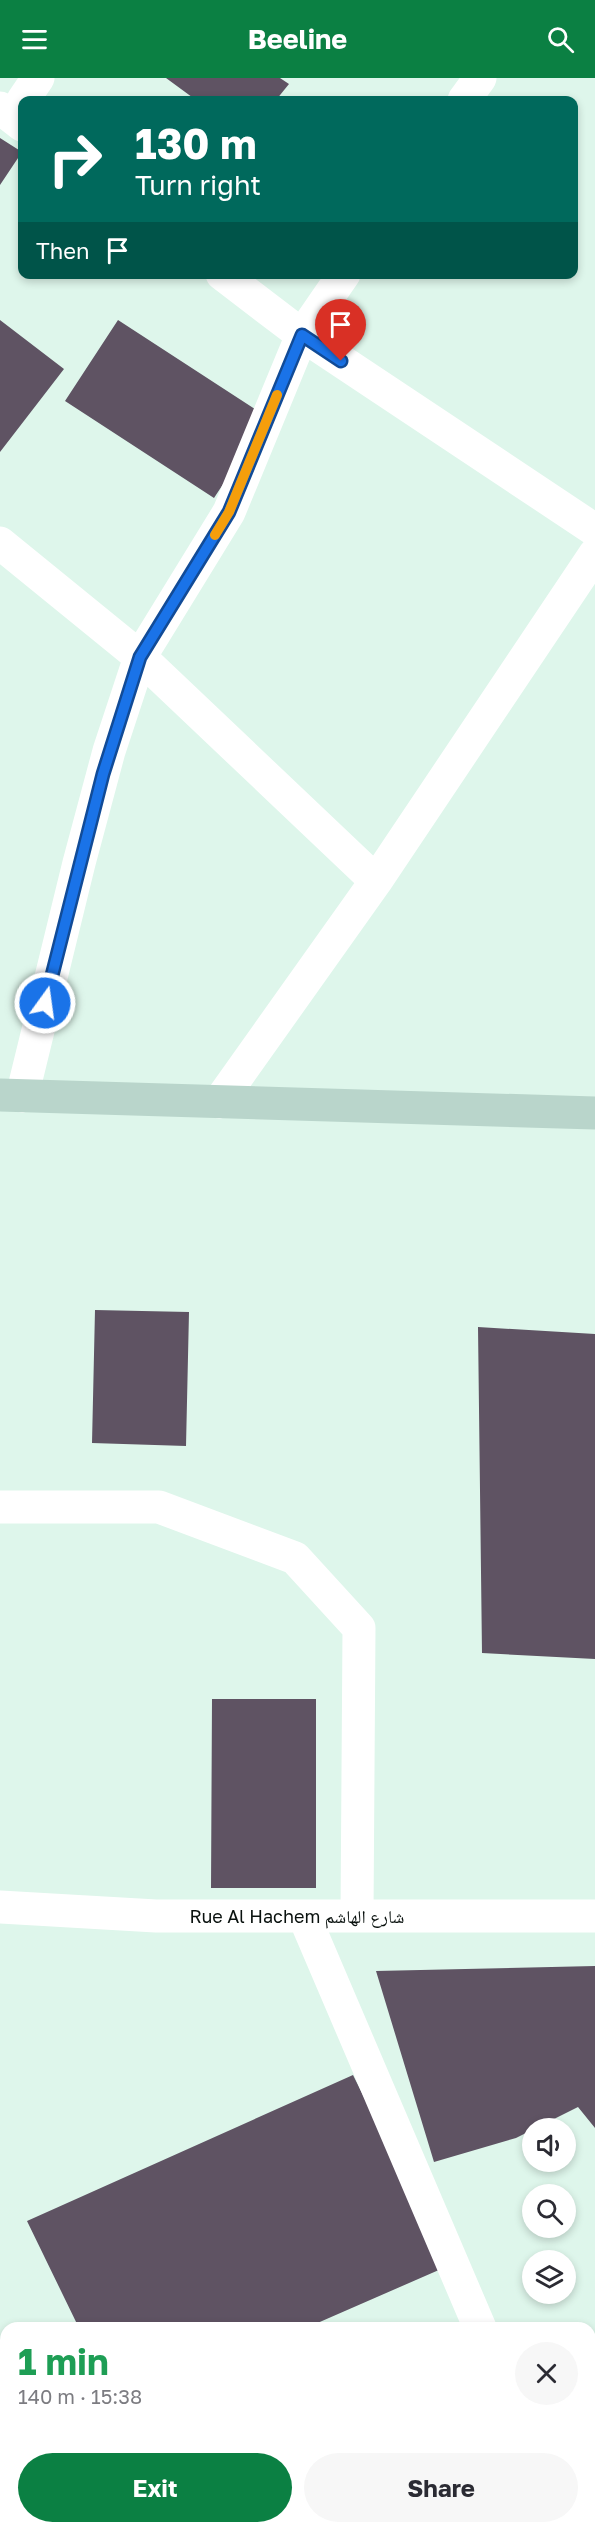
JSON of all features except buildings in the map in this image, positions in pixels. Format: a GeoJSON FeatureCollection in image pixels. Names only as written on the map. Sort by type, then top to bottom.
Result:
{"type":"FeatureCollection","features":[{"type":"Feature","properties":{"kind":"street"},"geometry":{"type":"LineString","coordinates":[[26,96],[38,78]]}},
{"type":"Feature","properties":{"kind":"street"},"geometry":{"type":"LineString","coordinates":[[467,96],[480,78]]}},
{"type":"Feature","properties":{"kind":"street"},"geometry":{"type":"LineString","coordinates":[[229,279],[302,335],[595,530]]}},
{"type":"Feature","properties":{"kind":"street"},"geometry":{"type":"LineString","coordinates":[[341,279],[302,335],[229,512],[140,657],[109,751],[79,863],[11,1095],[595,1113]]}},
{"type":"Feature","properties":{"kind":"street"},"geometry":{"type":"LineString","coordinates":[[0,543],[140,657],[376,881]]}},
{"type":"Feature","properties":{"kind":"street"},"geometry":{"type":"LineString","coordinates":[[219,1102],[376,881],[595,554]]}},
{"type":"Feature","properties":{"kind":"street"},"geometry":{"type":"LineString","coordinates":[[0,1508],[159,1507],[295,1558],[359,1628],[357,1916]]}},
{"type":"Feature","properties":{"kind":"street","name":"Rue Al Hachem شارع الهاشم"},"geometry":{"type":"LineString","coordinates":[[0,1907],[156,1916],[595,1916]]}},
{"type":"Feature","properties":{"kind":"street"},"geometry":{"type":"LineString","coordinates":[[304,1916],[477,2322]]}},
{"type":"Feature","properties":{"kind":"slow traffic"},"geometry":{"type":"LineString","coordinates":[[215,535],[229,512],[277,395]]}},
{"type":"Feature","properties":{"kind":"route"},"geometry":{"type":"LineString","coordinates":[[45,1003],[109,751],[140,657],[229,512],[302,335],[341,361]]}}]}
